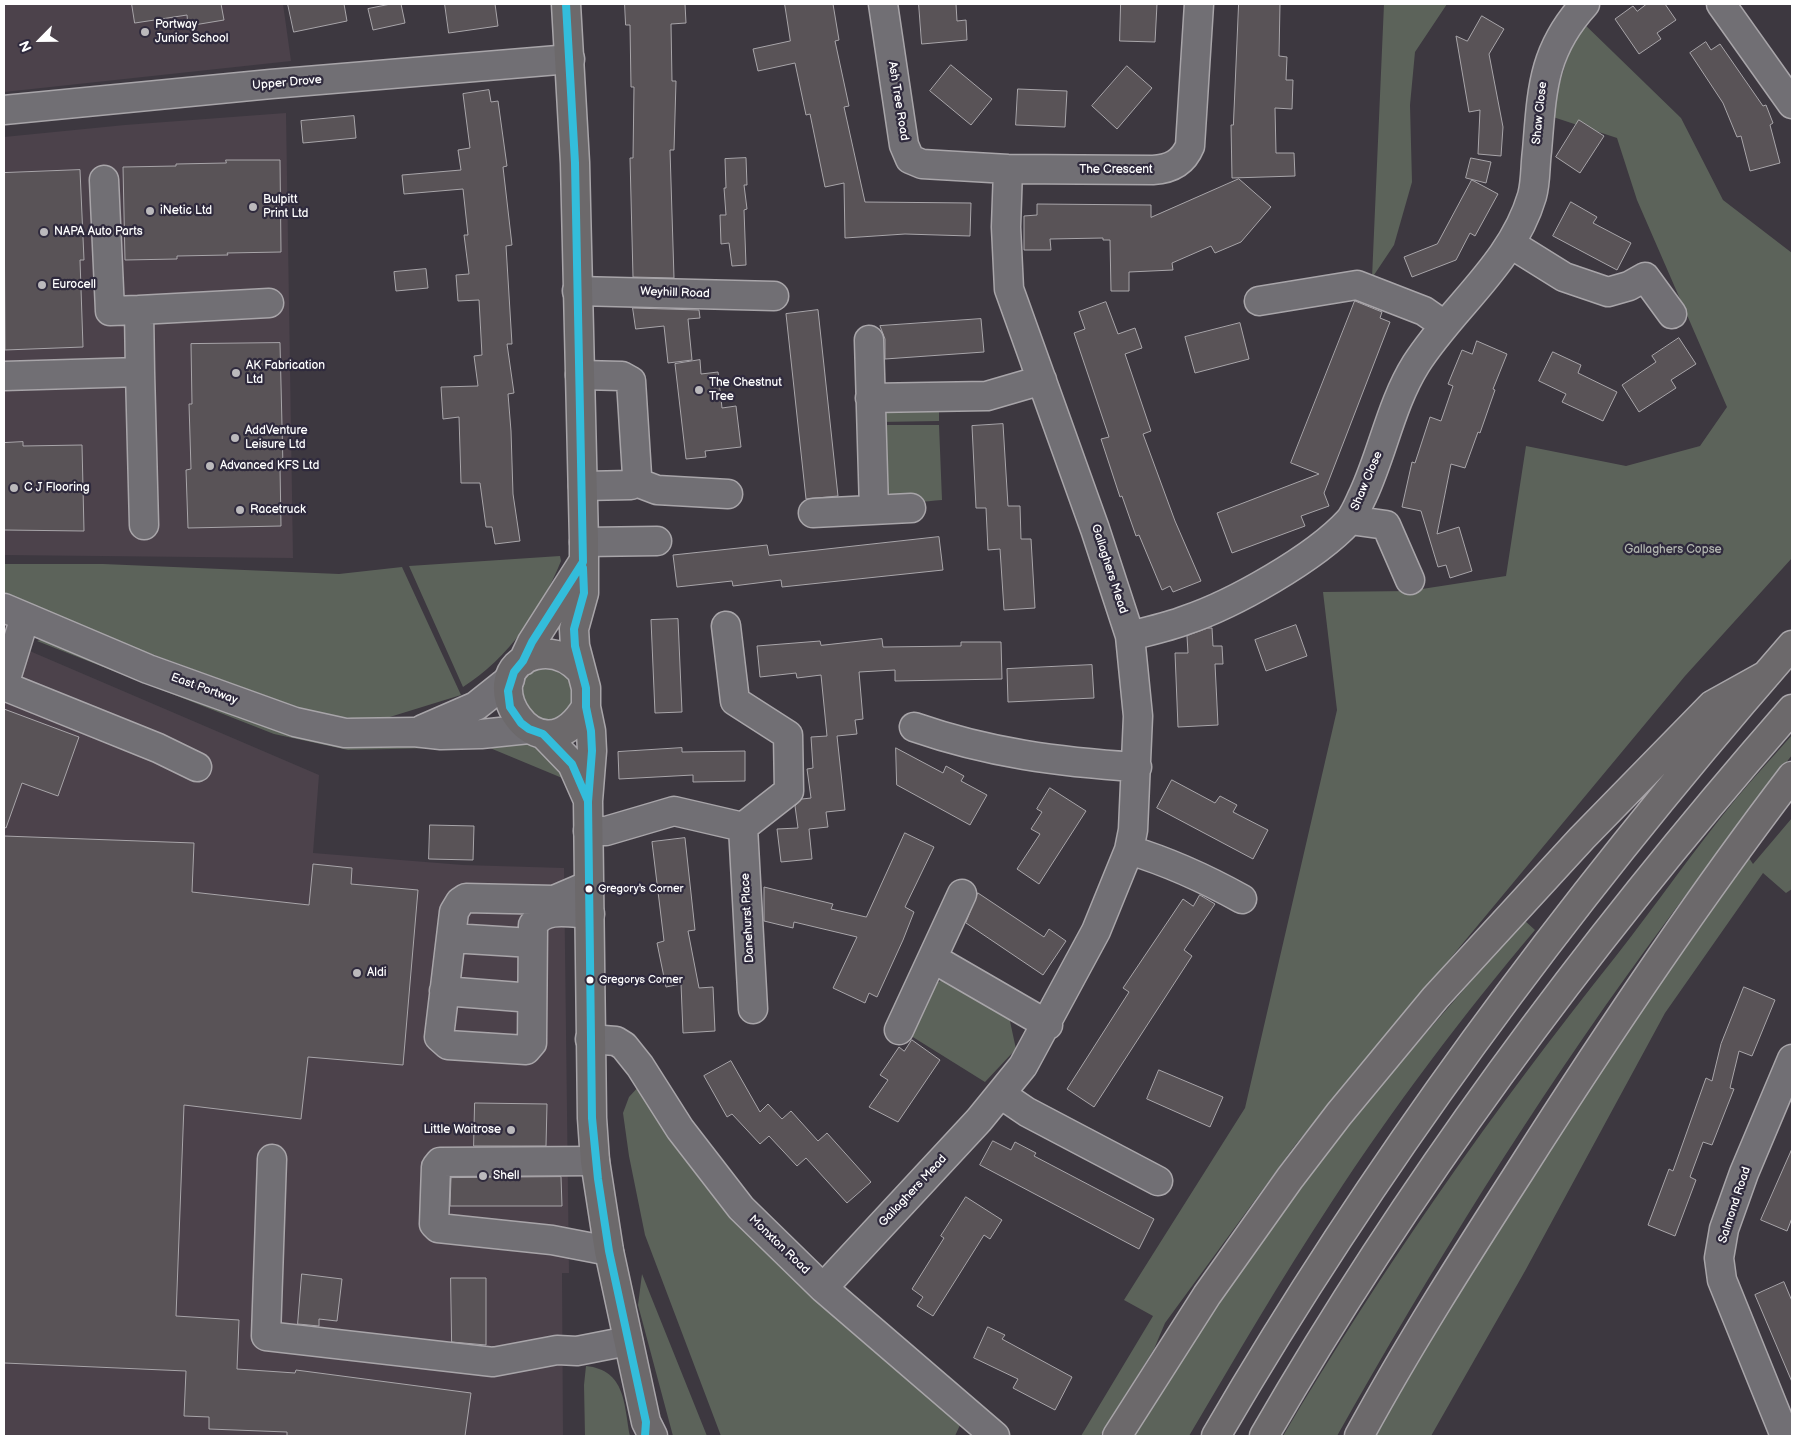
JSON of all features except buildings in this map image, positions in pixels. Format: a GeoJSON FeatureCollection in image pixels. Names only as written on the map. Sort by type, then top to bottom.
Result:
{"type":"FeatureCollection","features":[{"type":"Feature","properties":{"kind":"main road"},"geometry":{"type":"LineString","coordinates":[[566,4],[570,59],[584,552],[584,594],[574,629],[575,646],[586,688],[586,707],[592,751],[588,831],[590,1039],[595,1161],[609,1251],[648,1431]]}},
{"type":"Feature","properties":{"kind":"main road"},"geometry":{"type":"LineString","coordinates":[[584,552],[532,642],[508,690],[510,707],[520,723],[536,732],[572,764],[588,801]]}},
{"type":"Feature","properties":{"kind":"main road"},"geometry":{"type":"LineString","coordinates":[[1216,1436],[1329,1252],[1442,1084],[1608,865],[1792,645]]}},
{"type":"Feature","properties":{"kind":"main road"},"geometry":{"type":"LineString","coordinates":[[517,670],[539,654],[553,654],[568,660],[581,671]]}},
{"type":"Feature","properties":{"kind":"main road"},"geometry":{"type":"LineString","coordinates":[[1117,1436],[1207,1295],[1290,1178],[1338,1114],[1436,998],[1595,824],[1712,705],[1766,675]]}},
{"type":"Feature","properties":{"kind":"main road"},"geometry":{"type":"LineString","coordinates":[[536,732],[564,730],[580,717],[586,707]]}},
{"type":"Feature","properties":{"kind":"main road"},"geometry":{"type":"LineString","coordinates":[[1264,1436],[1398,1221],[1539,1021],[1706,810],[1792,709]]}},
{"type":"Feature","properties":{"kind":"main road"},"geometry":{"type":"LineString","coordinates":[[1359,1436],[1474,1242],[1568,1094],[1672,942],[1792,776]]}},
{"type":"Feature","properties":{"kind":"street","name":"Ash Tree Road"},"geometry":{"type":"LineString","coordinates":[[883,4],[904,145],[910,159],[922,164],[1008,170]]}},
{"type":"Feature","properties":{"kind":"street","name":"The Crescent"},"geometry":{"type":"LineString","coordinates":[[1008,170],[1153,170],[1172,167],[1182,160],[1190,146],[1193,129],[1199,4]]}},
{"type":"Feature","properties":{"kind":"street","name":"Shaw Close"},"geometry":{"type":"LineString","coordinates":[[1130,636],[1187,620],[1235,599],[1314,552],[1350,520],[1363,494],[1399,397],[1416,364],[1444,325],[1486,278],[1511,244],[1532,194],[1539,104],[1544,75],[1569,22],[1584,4]]}},
{"type":"Feature","properties":{"kind":"street"},"geometry":{"type":"LineString","coordinates":[[1721,4],[1792,104]]}},
{"type":"Feature","properties":{"kind":"street","name":"Upper Drove"},"geometry":{"type":"LineString","coordinates":[[4,110],[271,84],[570,59]]}},
{"type":"Feature","properties":{"kind":"street","name":"Gallaghers Mead"},"geometry":{"type":"LineString","coordinates":[[824,1288],[1002,1095],[1023,1066],[1048,1025],[1096,931],[1129,850],[1135,810],[1138,716],[1130,636],[1095,528],[1009,289],[1006,227],[1008,170]]}},
{"type":"Feature","properties":{"kind":"street"},"geometry":{"type":"LineString","coordinates":[[104,180],[110,311],[269,303]]}},
{"type":"Feature","properties":{"kind":"street"},"geometry":{"type":"LineString","coordinates":[[1511,244],[1564,276],[1608,292],[1628,286],[1652,269],[1672,314]]}},
{"type":"Feature","properties":{"kind":"street"},"geometry":{"type":"LineString","coordinates":[[1259,301],[1357,285],[1424,311],[1444,325]]}},
{"type":"Feature","properties":{"kind":"street","name":"Weyhill Road"},"geometry":{"type":"LineString","coordinates":[[577,291],[774,296]]}},
{"type":"Feature","properties":{"kind":"street"},"geometry":{"type":"LineString","coordinates":[[139,310],[144,525]]}},
{"type":"Feature","properties":{"kind":"street"},"geometry":{"type":"LineString","coordinates":[[869,340],[874,509]]}},
{"type":"Feature","properties":{"kind":"street"},"geometry":{"type":"LineString","coordinates":[[4,376],[140,372]]}},
{"type":"Feature","properties":{"kind":"street"},"geometry":{"type":"LineString","coordinates":[[580,375],[622,376],[631,381],[636,482]]}},
{"type":"Feature","properties":{"kind":"street"},"geometry":{"type":"LineString","coordinates":[[870,398],[986,396],[1042,380]]}},
{"type":"Feature","properties":{"kind":"street"},"geometry":{"type":"LineString","coordinates":[[583,486],[631,485],[636,482]]}},
{"type":"Feature","properties":{"kind":"street"},"geometry":{"type":"LineString","coordinates":[[636,482],[657,490],[728,494]]}},
{"type":"Feature","properties":{"kind":"street"},"geometry":{"type":"LineString","coordinates":[[813,513],[911,508]]}},
{"type":"Feature","properties":{"kind":"street"},"geometry":{"type":"LineString","coordinates":[[1350,520],[1386,525],[1410,580]]}},
{"type":"Feature","properties":{"kind":"street"},"geometry":{"type":"LineString","coordinates":[[584,552],[657,541]]}},
{"type":"Feature","properties":{"kind":"street"},"geometry":{"type":"LineString","coordinates":[[15,612],[4,685],[158,748],[196,767]]}},
{"type":"Feature","properties":{"kind":"street","name":"East Portway"},"geometry":{"type":"LineString","coordinates":[[15,612],[148,669],[295,722],[345,733],[414,732],[482,734],[536,732]]}},
{"type":"Feature","properties":{"kind":"street"},"geometry":{"type":"LineString","coordinates":[[588,831],[606,831],[674,812],[743,827],[789,791],[788,735],[735,701],[726,626]]}},
{"type":"Feature","properties":{"kind":"street","name":"East Portway"},"geometry":{"type":"LineString","coordinates":[[414,732],[476,706],[517,670]]}},
{"type":"Feature","properties":{"kind":"street"},"geometry":{"type":"LineString","coordinates":[[914,727],[958,742],[1012,754],[1084,763],[1137,767]]}},
{"type":"Feature","properties":{"kind":"street","name":"Danehurst Place"},"geometry":{"type":"LineString","coordinates":[[743,827],[753,1009]]}},
{"type":"Feature","properties":{"kind":"street"},"geometry":{"type":"LineString","coordinates":[[1129,850],[1200,876],[1242,899]]}},
{"type":"Feature","properties":{"kind":"street"},"geometry":{"type":"LineString","coordinates":[[589,885],[554,900],[466,898],[460,902],[454,912],[439,1037],[448,1045],[526,1050],[532,1043],[532,943],[534,925],[542,915],[557,912],[590,914]]}},
{"type":"Feature","properties":{"kind":"street"},"geometry":{"type":"LineString","coordinates":[[899,1030],[934,959],[962,894]]}},
{"type":"Feature","properties":{"kind":"street"},"geometry":{"type":"LineString","coordinates":[[451,938],[532,943]]}},
{"type":"Feature","properties":{"kind":"street"},"geometry":{"type":"LineString","coordinates":[[934,959],[1048,1025]]}},
{"type":"Feature","properties":{"kind":"street"},"geometry":{"type":"LineString","coordinates":[[444,991],[532,998]]}},
{"type":"Feature","properties":{"kind":"street","name":"Monxton Road"},"geometry":{"type":"LineString","coordinates":[[590,1039],[616,1041],[633,1054],[680,1129],[741,1208],[824,1288],[995,1436]]}},
{"type":"Feature","properties":{"kind":"street","name":"Salmond Road"},"geometry":{"type":"LineString","coordinates":[[1785,1436],[1722,1280],[1719,1258],[1724,1230],[1744,1173],[1792,1059]]}},
{"type":"Feature","properties":{"kind":"street"},"geometry":{"type":"LineString","coordinates":[[1002,1095],[1027,1112],[1158,1181]]}},
{"type":"Feature","properties":{"kind":"street"},"geometry":{"type":"LineString","coordinates":[[272,1159],[266,1336],[492,1362],[557,1350],[577,1351],[628,1341]]}},
{"type":"Feature","properties":{"kind":"street"},"geometry":{"type":"LineString","coordinates":[[595,1161],[440,1162],[436,1167],[434,1224],[438,1228],[552,1240],[609,1251]]}},
{"type":"Feature","properties":{"kind":"shaded area","name":"Portway Junior School"},"geometry":{"type":"Polygon","coordinates":[[[4,4],[283,4],[291,61],[4,92],[4,4]]]}},
{"type":"Feature","properties":{"kind":"shaded area"},"geometry":{"type":"Polygon","coordinates":[[[286,113],[293,558],[4,555],[4,137],[125,125],[286,113]]]}},
{"type":"Feature","properties":{"kind":"shaded area"},"geometry":{"type":"Polygon","coordinates":[[[4,640],[319,775],[313,853],[463,865],[564,868],[569,1273],[562,1273],[563,1436],[4,1436],[4,640]]]}},
{"type":"Feature","properties":{"kind":"green space"},"geometry":{"type":"Polygon","coordinates":[[[1384,4],[1447,4],[1415,52],[1410,105],[1412,182],[1394,245],[1372,278],[1384,4]]]}},
{"type":"Feature","properties":{"kind":"green space","name":"Gallaghers Copse"},"geometry":{"type":"Polygon","coordinates":[[[1579,19],[1681,118],[1723,200],[1792,253],[1792,558],[1685,676],[1296,1144],[1165,1323],[1154,1349],[1100,1436],[1081,1436],[1153,1316],[1124,1300],[1245,1108],[1337,710],[1323,592],[1409,591],[1506,576],[1526,446],[1626,466],[1700,446],[1727,407],[1637,200],[1617,138],[1550,116],[1579,19]]]}},
{"type":"Feature","properties":{"kind":"green space"},"geometry":{"type":"Polygon","coordinates":[[[939,405],[939,421],[879,422],[886,410],[939,405]]]}},
{"type":"Feature","properties":{"kind":"green space"},"geometry":{"type":"Polygon","coordinates":[[[878,425],[939,425],[942,500],[906,501],[893,496],[887,491],[878,425]]]}},
{"type":"Feature","properties":{"kind":"green space"},"geometry":{"type":"Polygon","coordinates":[[[560,556],[561,561],[544,597],[522,632],[495,662],[463,687],[409,566],[560,556]]]}},
{"type":"Feature","properties":{"kind":"green space"},"geometry":{"type":"Polygon","coordinates":[[[4,564],[103,564],[339,574],[402,567],[461,695],[380,720],[324,716],[135,648],[4,595],[4,564]]]}},
{"type":"Feature","properties":{"kind":"green space"},"geometry":{"type":"Polygon","coordinates":[[[43,639],[283,732],[324,743],[350,745],[474,744],[475,747],[348,750],[274,734],[37,641],[43,639]]]}},
{"type":"Feature","properties":{"kind":"green space"},"geometry":{"type":"Polygon","coordinates":[[[538,666],[554,668],[564,673],[574,690],[576,698],[558,723],[532,722],[518,683],[538,666]]]}},
{"type":"Feature","properties":{"kind":"green space"},"geometry":{"type":"Polygon","coordinates":[[[1792,735],[1792,755],[1646,949],[1523,1127],[1446,1249],[1337,1436],[1283,1436],[1321,1373],[1400,1251],[1483,1131],[1719,819],[1792,735]]]}},
{"type":"Feature","properties":{"kind":"green space"},"geometry":{"type":"Polygon","coordinates":[[[490,742],[520,743],[536,746],[551,756],[567,780],[490,748],[490,742]]]}},
{"type":"Feature","properties":{"kind":"green space"},"geometry":{"type":"Polygon","coordinates":[[[1792,818],[1792,889],[1786,893],[1763,873],[1665,1013],[1525,1271],[1431,1436],[1375,1436],[1452,1305],[1591,1083],[1749,858],[1753,864],[1792,818]]]}},
{"type":"Feature","properties":{"kind":"green space"},"geometry":{"type":"Polygon","coordinates":[[[1524,920],[1535,930],[1481,995],[1429,1063],[1354,1168],[1276,1290],[1189,1436],[1133,1436],[1217,1306],[1307,1179],[1386,1080],[1524,920]]]}},
{"type":"Feature","properties":{"kind":"green space"},"geometry":{"type":"Polygon","coordinates":[[[945,979],[1008,1012],[1016,1049],[985,1082],[908,1034],[934,984],[945,979]]]}},
{"type":"Feature","properties":{"kind":"green space"},"geometry":{"type":"Polygon","coordinates":[[[640,1085],[701,1179],[742,1225],[960,1425],[955,1436],[721,1436],[645,1235],[629,1156],[623,1113],[629,1097],[640,1085]]]}},
{"type":"Feature","properties":{"kind":"green space"},"geometry":{"type":"Polygon","coordinates":[[[642,1274],[707,1436],[673,1436],[638,1305],[642,1274]]]}},
{"type":"Feature","properties":{"kind":"green space"},"geometry":{"type":"Polygon","coordinates":[[[586,1366],[609,1374],[616,1382],[624,1401],[630,1436],[585,1436],[584,1385],[586,1366]]]}},
{"type":"Feature","properties":{"kind":"transit line"},"geometry":{"type":"LineString","coordinates":[[566,4],[575,163],[583,562],[532,642],[523,661],[514,672],[508,691],[510,707],[521,723],[529,729],[543,734],[572,764],[588,801],[592,1118],[598,1179],[609,1251],[646,1422],[645,1436]]}},
{"type":"Feature","properties":{"kind":"transit line"},"geometry":{"type":"LineString","coordinates":[[583,568],[584,593],[574,629],[575,646],[586,688],[586,707],[591,731],[592,751],[588,802]]}},
{"type":"Feature","properties":{"kind":"place","name":"Portway Junior School"},"geometry":{"type":"Point","coordinates":[145,32]}},
{"type":"Feature","properties":{"kind":"place","name":"Bulpitt Print Ltd"},"geometry":{"type":"Point","coordinates":[253,207]}},
{"type":"Feature","properties":{"kind":"place","name":"iNetic Ltd"},"geometry":{"type":"Point","coordinates":[150,211]}},
{"type":"Feature","properties":{"kind":"place","name":"NAPA Auto Parts"},"geometry":{"type":"Point","coordinates":[44,232]}},
{"type":"Feature","properties":{"kind":"place","name":"Eurocell"},"geometry":{"type":"Point","coordinates":[42,285]}},
{"type":"Feature","properties":{"kind":"place","name":"AK Fabrication Ltd"},"geometry":{"type":"Point","coordinates":[236,373]}},
{"type":"Feature","properties":{"kind":"place","name":"The Chestnut Tree"},"geometry":{"type":"Point","coordinates":[699,390]}},
{"type":"Feature","properties":{"kind":"place","name":"AddVenture Leisure Ltd"},"geometry":{"type":"Point","coordinates":[235,438]}},
{"type":"Feature","properties":{"kind":"place","name":"Advanced KFS Ltd"},"geometry":{"type":"Point","coordinates":[210,466]}},
{"type":"Feature","properties":{"kind":"place","name":"C J Flooring"},"geometry":{"type":"Point","coordinates":[14,488]}},
{"type":"Feature","properties":{"kind":"place","name":"Racetruck"},"geometry":{"type":"Point","coordinates":[240,510]}},
{"type":"Feature","properties":{"kind":"place","name":"Gregory's Corner"},"geometry":{"type":"Point","coordinates":[589,889]}},
{"type":"Feature","properties":{"kind":"place","name":"Aldi"},"geometry":{"type":"Point","coordinates":[357,973]}},
{"type":"Feature","properties":{"kind":"place","name":"Gregorys Corner"},"geometry":{"type":"Point","coordinates":[590,980]}},
{"type":"Feature","properties":{"kind":"place","name":"Little Waitrose"},"geometry":{"type":"Point","coordinates":[511,1130]}},
{"type":"Feature","properties":{"kind":"place","name":"Shell"},"geometry":{"type":"Point","coordinates":[483,1176]}}]}
